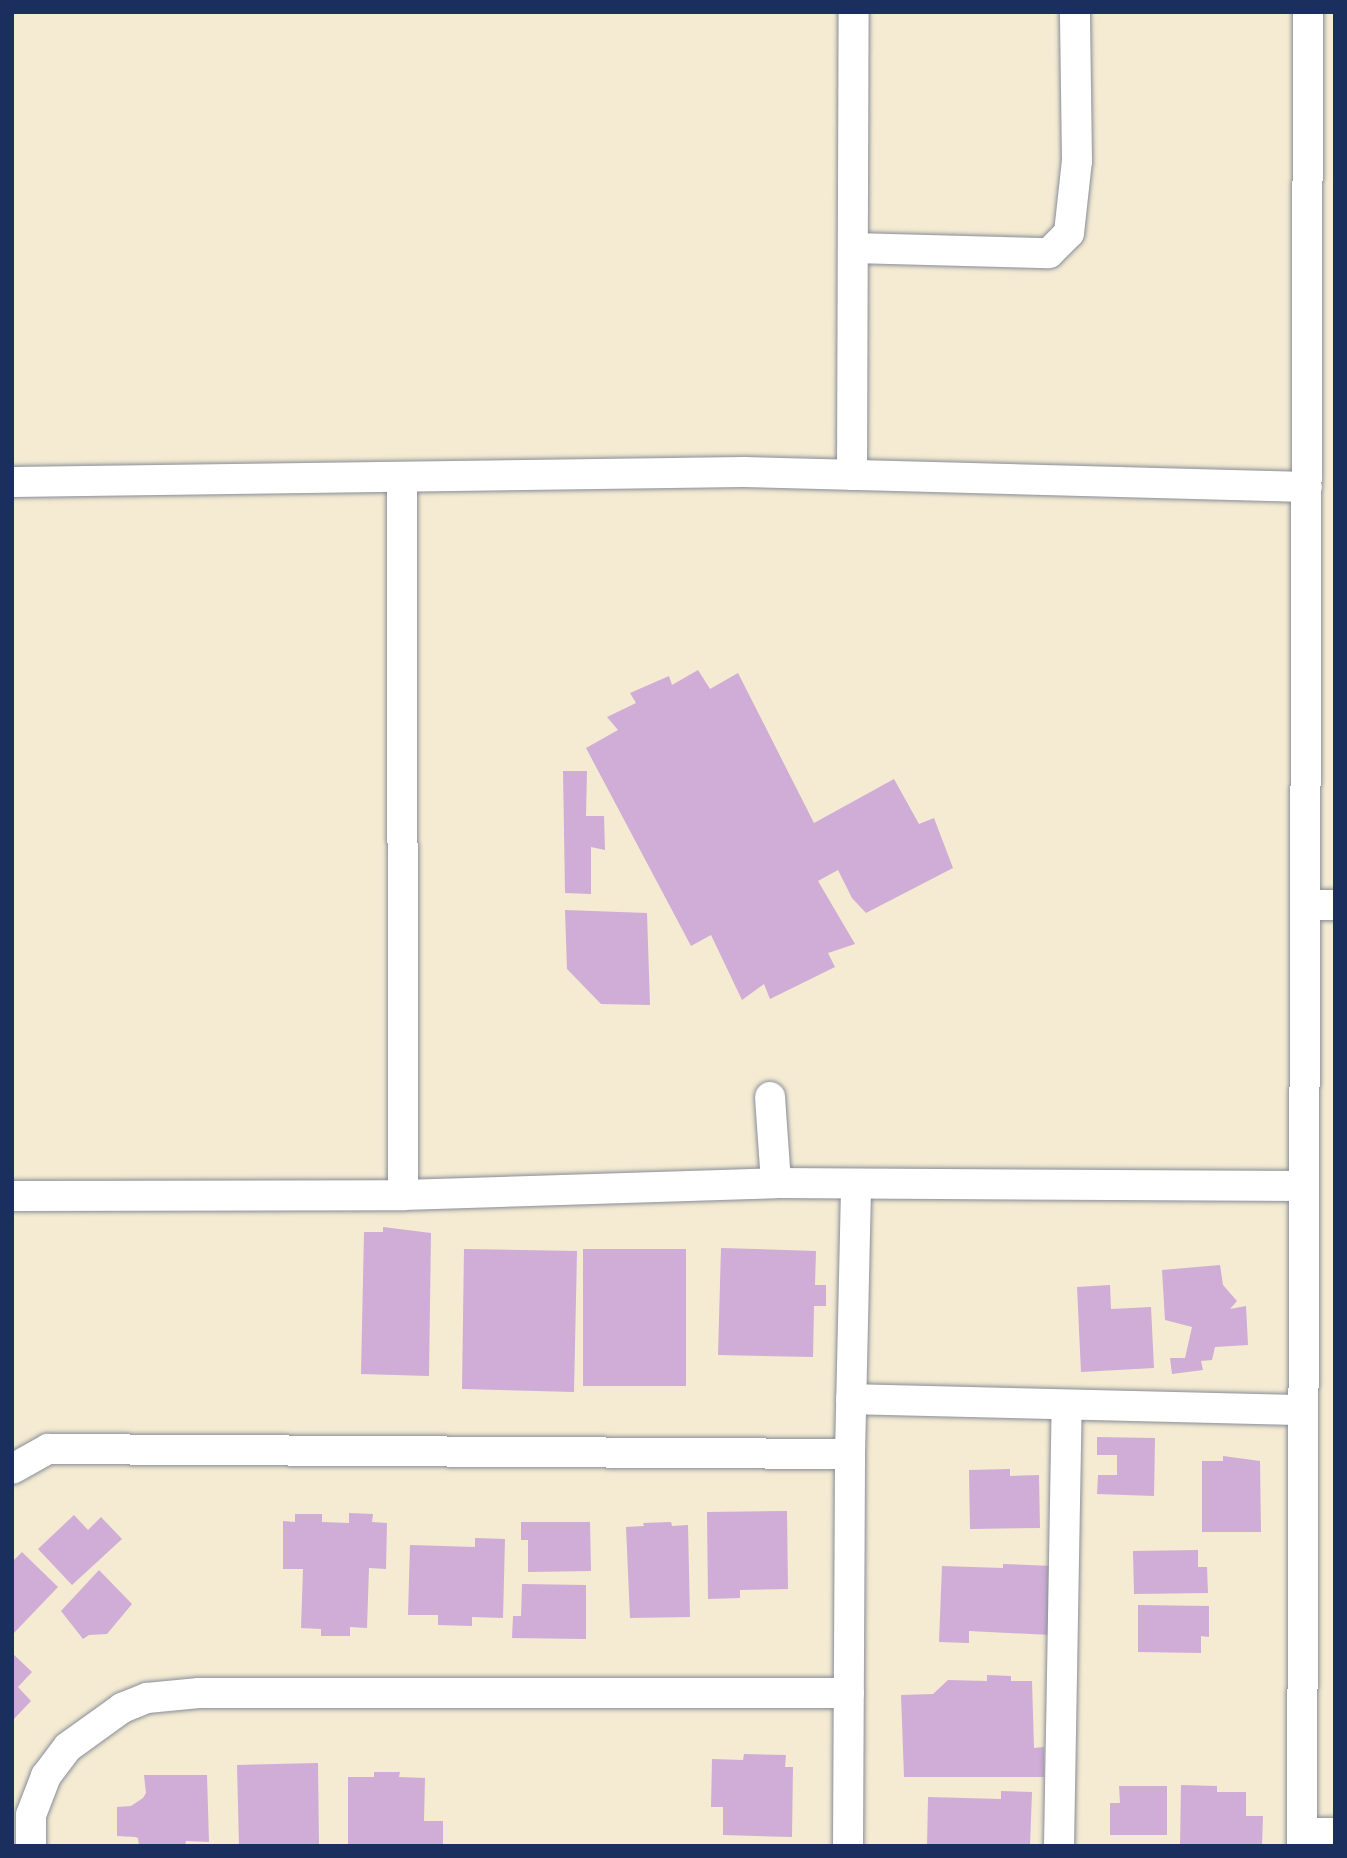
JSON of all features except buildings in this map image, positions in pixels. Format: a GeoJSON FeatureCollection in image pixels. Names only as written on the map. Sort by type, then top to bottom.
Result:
{"type":"FeatureCollection","features":[{"type":"Feature","properties":{"kind":"street"},"geometry":{"type":"LineString","coordinates":[[852,475],[854,12]]}},
{"type":"Feature","properties":{"kind":"street"},"geometry":{"type":"LineString","coordinates":[[853,248],[1049,253],[1069,233],[1077,161],[1075,12]]}},
{"type":"Feature","properties":{"kind":"street"},"geometry":{"type":"LineString","coordinates":[[1308,12],[1307,487],[1321,905],[1304,1186],[1302,1839],[1335,1833]]}},
{"type":"Feature","properties":{"kind":"street"},"geometry":{"type":"LineString","coordinates":[[12,482],[402,479],[744,472],[1307,487]]}},
{"type":"Feature","properties":{"kind":"street"},"geometry":{"type":"LineString","coordinates":[[402,479],[403,1195]]}},
{"type":"Feature","properties":{"kind":"street"},"geometry":{"type":"LineString","coordinates":[[770,1097],[776,1183]]}},
{"type":"Feature","properties":{"kind":"street"},"geometry":{"type":"LineString","coordinates":[[12,1196],[403,1195],[776,1183],[1304,1186]]}},
{"type":"Feature","properties":{"kind":"street"},"geometry":{"type":"LineString","coordinates":[[848,1846],[850,1454],[856,1184]]}},
{"type":"Feature","properties":{"kind":"street"},"geometry":{"type":"LineString","coordinates":[[851,1399],[1303,1410]]}},
{"type":"Feature","properties":{"kind":"street"},"geometry":{"type":"LineString","coordinates":[[1059,1846],[1067,1405]]}},
{"type":"Feature","properties":{"kind":"street"},"geometry":{"type":"LineString","coordinates":[[12,1469],[48,1449],[850,1454]]}},
{"type":"Feature","properties":{"kind":"street"},"geometry":{"type":"LineString","coordinates":[[31,1846],[31,1815],[46,1776],[68,1747],[122,1708],[147,1698],[199,1693],[849,1693]]}}]}
